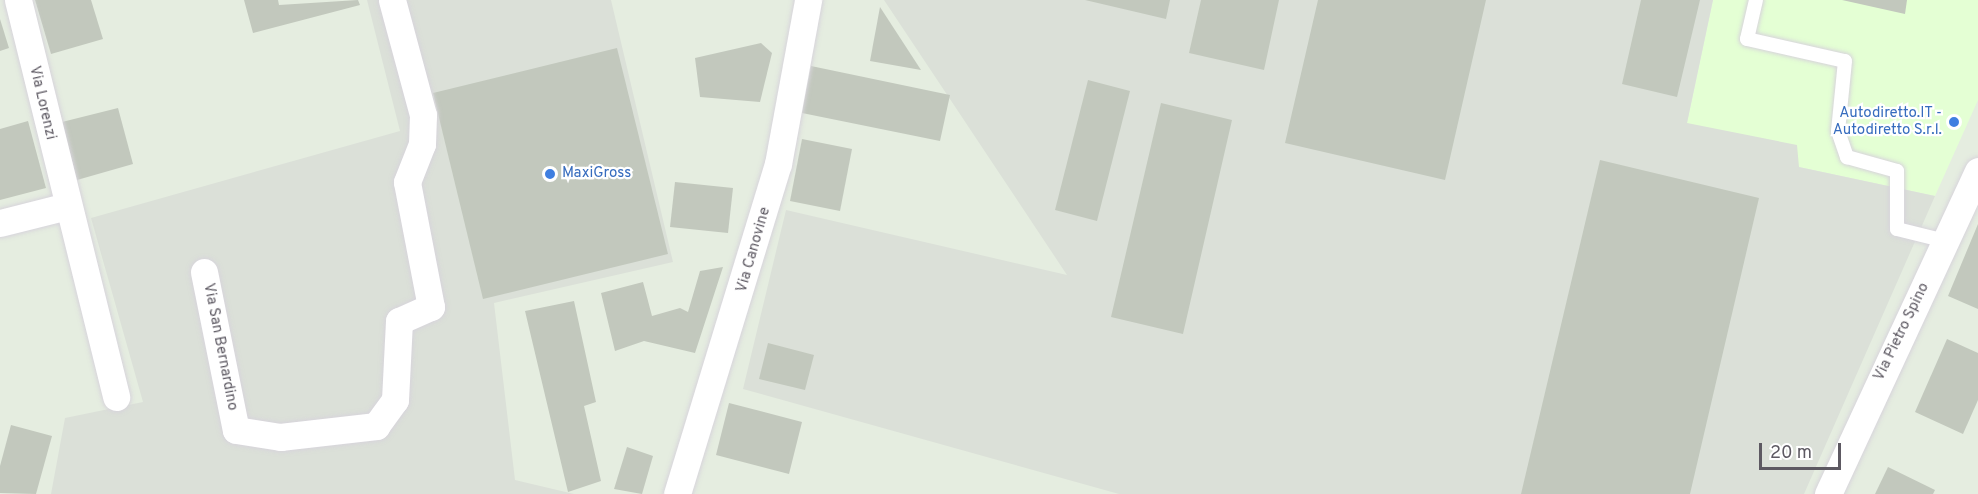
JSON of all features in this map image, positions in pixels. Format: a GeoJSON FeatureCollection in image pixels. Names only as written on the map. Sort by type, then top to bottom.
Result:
{"type":"FeatureCollection","features":[{"type":"Feature","properties":{"kind":"street","name":"Via Lorenzi"},"geometry":{"type":"LineString","coordinates":[[18,0],[116,397]]}},
{"type":"Feature","properties":{"kind":"street","name":"Via San Bernardino"},"geometry":{"type":"LineString","coordinates":[[204,272],[236,430],[280,437],[376,426],[396,400],[399,321],[431,307],[407,182],[422,144],[423,115],[392,0]]}},
{"type":"Feature","properties":{"kind":"street","name":"Via Canovine"},"geometry":{"type":"LineString","coordinates":[[677,494],[778,164],[808,0]]}},
{"type":"Feature","properties":{"kind":"street","name":"Via Pietro Spino"},"geometry":{"type":"LineString","coordinates":[[1828,494],[1978,171]]}},
{"type":"Feature","properties":{"kind":"street"},"geometry":{"type":"LineString","coordinates":[[0,223],[67,206]]}},
{"type":"Feature","properties":{"kind":"lane"},"geometry":{"type":"LineString","coordinates":[[1756,0],[1747,39],[1845,62],[1838,132],[1847,157],[1897,171],[1897,229],[1946,241]]}},
{"type":"Feature","properties":{"kind":"shaded area"},"geometry":{"type":"Polygon","coordinates":[[[367,0],[611,0],[673,262],[494,303],[515,480],[574,494],[51,494],[65,418],[143,402],[91,218],[400,131],[367,0]]]}},
{"type":"Feature","properties":{"kind":"shaded area"},"geometry":{"type":"Polygon","coordinates":[[[884,0],[1713,0],[1687,123],[1797,145],[1799,167],[1935,196],[1804,494],[1119,494],[743,389],[786,210],[1067,275],[884,0]]]}},
{"type":"Feature","properties":{"kind":"shaded area"},"geometry":{"type":"Polygon","coordinates":[[[1713,0],[1978,0],[1978,100],[1935,196],[1799,167],[1687,123],[1713,0]]]}},
{"type":"Feature","properties":{"kind":"building"},"geometry":{"type":"Polygon","coordinates":[[[35,0],[91,0],[103,39],[51,54],[35,0]]]}},
{"type":"Feature","properties":{"kind":"building"},"geometry":{"type":"Polygon","coordinates":[[[244,0],[278,0],[279,5],[358,0],[360,5],[253,33],[244,0]]]}},
{"type":"Feature","properties":{"kind":"building"},"geometry":{"type":"Polygon","coordinates":[[[1085,0],[1170,0],[1166,19],[1085,0]]]}},
{"type":"Feature","properties":{"kind":"building"},"geometry":{"type":"Polygon","coordinates":[[[1201,0],[1279,0],[1264,70],[1189,53],[1201,0]]]}},
{"type":"Feature","properties":{"kind":"building"},"geometry":{"type":"Polygon","coordinates":[[[1318,0],[1486,0],[1445,180],[1285,143],[1318,0]]]}},
{"type":"Feature","properties":{"kind":"building"},"geometry":{"type":"Polygon","coordinates":[[[1641,0],[1700,0],[1677,97],[1622,84],[1641,0]]]}},
{"type":"Feature","properties":{"kind":"building"},"geometry":{"type":"Polygon","coordinates":[[[1842,0],[1907,0],[1905,14],[1842,0]]]}},
{"type":"Feature","properties":{"kind":"building"},"geometry":{"type":"Polygon","coordinates":[[[880,7],[921,70],[870,61],[880,7]]]}},
{"type":"Feature","properties":{"kind":"building"},"geometry":{"type":"Polygon","coordinates":[[[0,19],[9,48],[0,51],[0,19]]]}},
{"type":"Feature","properties":{"kind":"building"},"geometry":{"type":"Polygon","coordinates":[[[761,43],[772,53],[760,102],[700,97],[695,58],[761,43]]]}},
{"type":"Feature","properties":{"kind":"building","name":"MaxiGross"},"geometry":{"type":"Polygon","coordinates":[[[617,48],[668,254],[483,299],[433,93],[617,48]]]}},
{"type":"Feature","properties":{"kind":"building"},"geometry":{"type":"Polygon","coordinates":[[[811,66],[950,95],[940,141],[802,113],[811,66]]]}},
{"type":"Feature","properties":{"kind":"building"},"geometry":{"type":"Polygon","coordinates":[[[1088,80],[1130,91],[1097,221],[1055,210],[1088,80]]]}},
{"type":"Feature","properties":{"kind":"building"},"geometry":{"type":"Polygon","coordinates":[[[1161,103],[1232,120],[1183,334],[1111,317],[1161,103]]]}},
{"type":"Feature","properties":{"kind":"building"},"geometry":{"type":"Polygon","coordinates":[[[118,108],[133,164],[77,180],[62,122],[118,108]]]}},
{"type":"Feature","properties":{"kind":"building"},"geometry":{"type":"Polygon","coordinates":[[[28,121],[46,188],[0,200],[0,129],[28,121]]]}},
{"type":"Feature","properties":{"kind":"building"},"geometry":{"type":"Polygon","coordinates":[[[802,139],[852,149],[840,211],[790,201],[802,139]]]}},
{"type":"Feature","properties":{"kind":"building"},"geometry":{"type":"Polygon","coordinates":[[[1600,160],[1759,198],[1690,494],[1521,494],[1600,160]]]}},
{"type":"Feature","properties":{"kind":"building"},"geometry":{"type":"Polygon","coordinates":[[[675,182],[733,188],[728,233],[670,227],[675,182]]]}},
{"type":"Feature","properties":{"kind":"building"},"geometry":{"type":"Polygon","coordinates":[[[1978,224],[1978,309],[1948,296],[1978,224]]]}},
{"type":"Feature","properties":{"kind":"building"},"geometry":{"type":"Polygon","coordinates":[[[723,267],[695,353],[644,341],[615,351],[601,293],[643,282],[652,316],[680,308],[688,312],[700,271],[723,267]]]}},
{"type":"Feature","properties":{"kind":"building"},"geometry":{"type":"Polygon","coordinates":[[[574,301],[596,402],[584,406],[601,481],[568,492],[525,311],[574,301]]]}},
{"type":"Feature","properties":{"kind":"building"},"geometry":{"type":"Polygon","coordinates":[[[1947,339],[1978,353],[1978,400],[1963,434],[1915,412],[1947,339]]]}},
{"type":"Feature","properties":{"kind":"building"},"geometry":{"type":"Polygon","coordinates":[[[768,343],[814,355],[805,390],[759,379],[768,343]]]}},
{"type":"Feature","properties":{"kind":"building"},"geometry":{"type":"Polygon","coordinates":[[[729,403],[802,422],[789,474],[716,455],[729,403]]]}},
{"type":"Feature","properties":{"kind":"building"},"geometry":{"type":"Polygon","coordinates":[[[11,425],[52,436],[36,494],[0,493],[0,466],[11,425]]]}},
{"type":"Feature","properties":{"kind":"building"},"geometry":{"type":"Polygon","coordinates":[[[627,447],[653,456],[642,494],[614,489],[627,447]]]}},
{"type":"Feature","properties":{"kind":"building"},"geometry":{"type":"Polygon","coordinates":[[[1888,467],[1935,490],[1933,494],[1875,494],[1888,467]]]}},
{"type":"Feature","properties":{"kind":"place","name":"Autodiretto.IT - Autodiretto S.r.l."},"geometry":{"type":"Point","coordinates":[1954,122]}},
{"type":"Feature","properties":{"kind":"place","name":"MaxiGross"},"geometry":{"type":"Point","coordinates":[550,174]}}]}
